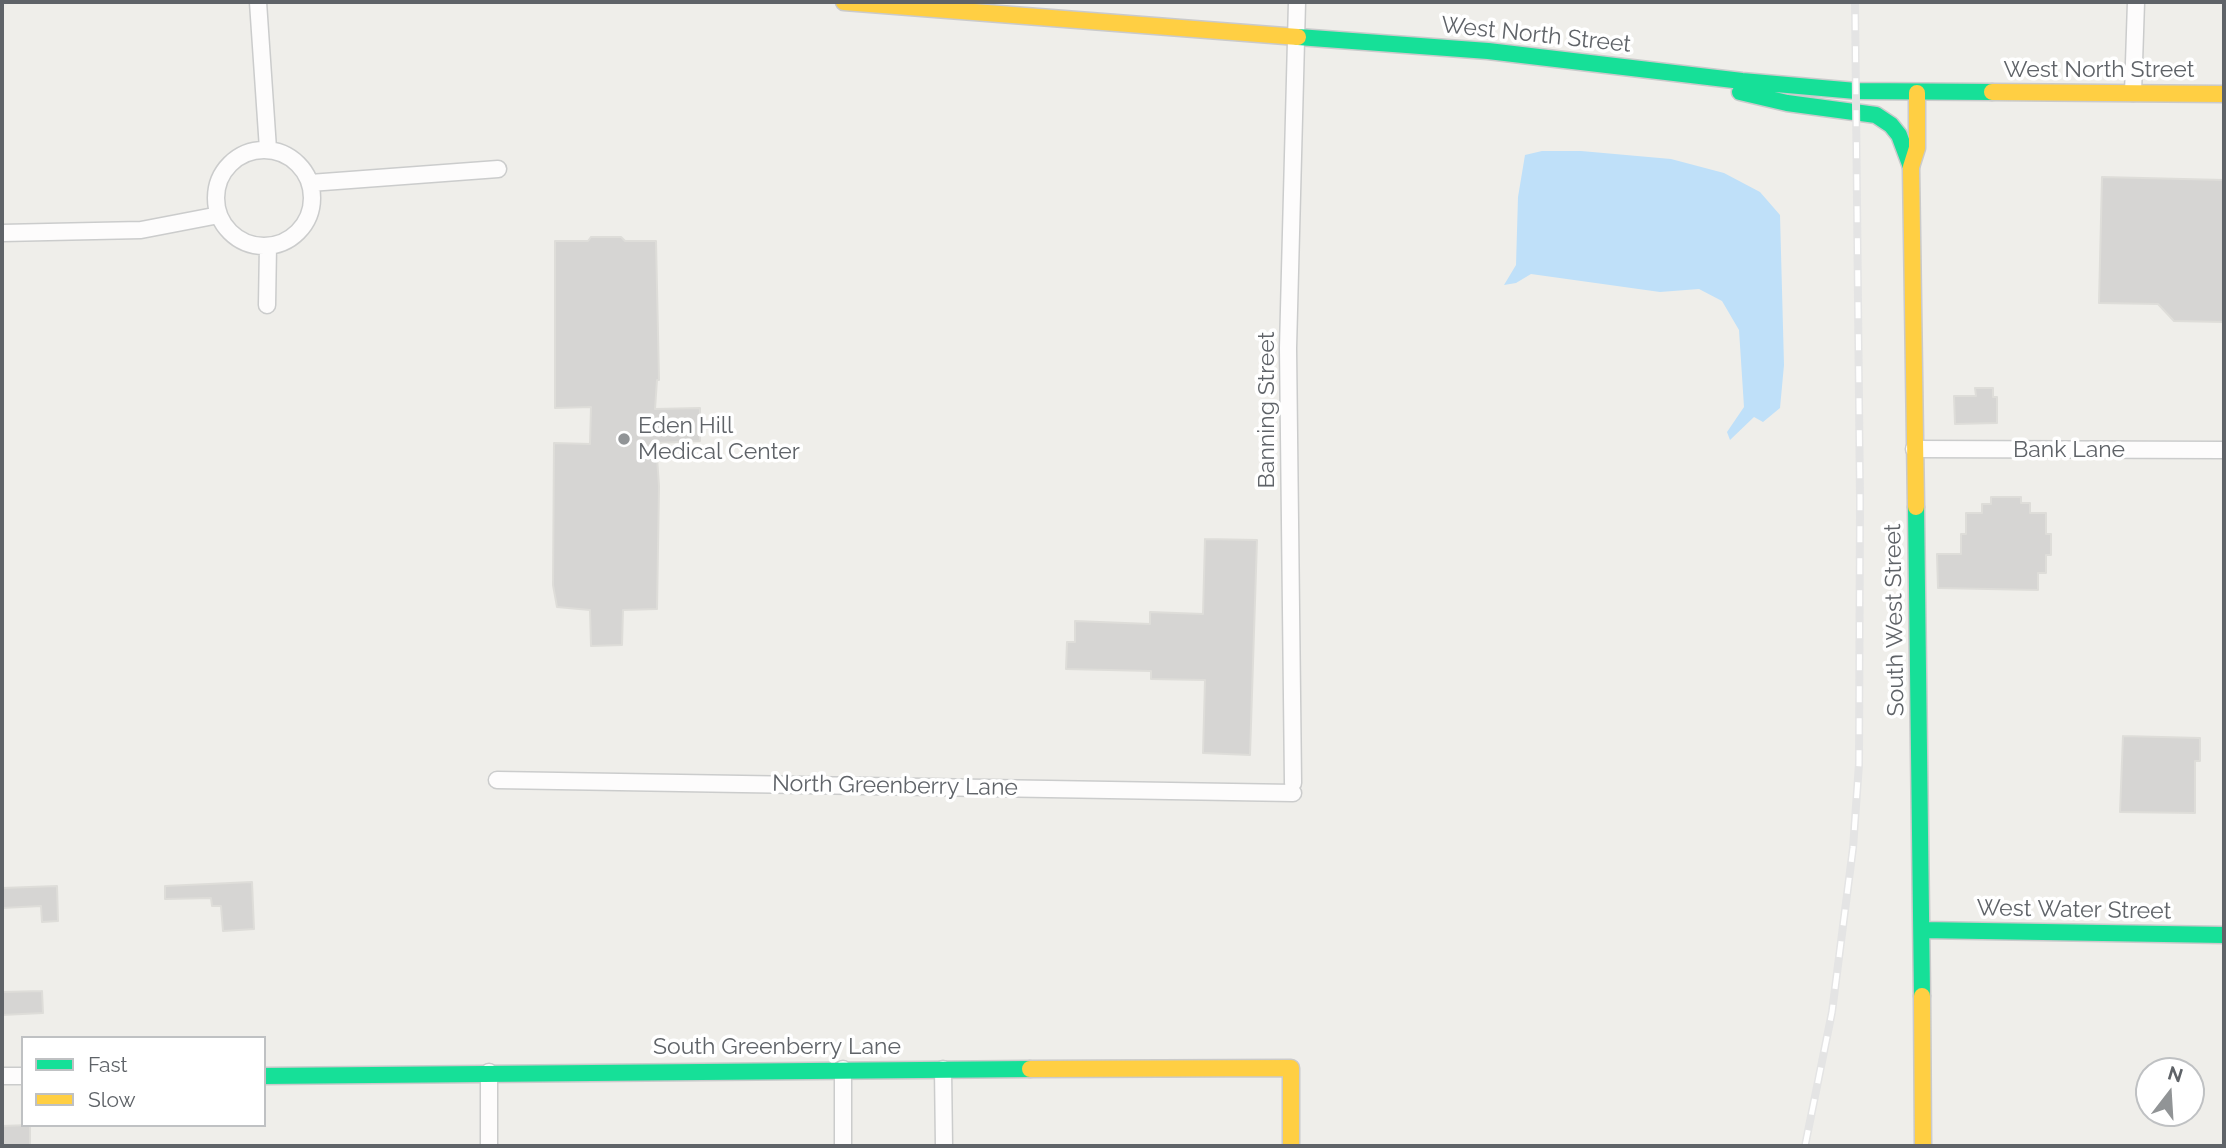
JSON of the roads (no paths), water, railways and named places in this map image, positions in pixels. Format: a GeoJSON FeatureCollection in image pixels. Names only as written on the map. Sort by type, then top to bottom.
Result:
{"type":"FeatureCollection","features":[{"type":"Feature","properties":{"kind":"street"},"geometry":{"type":"LineString","coordinates":[[258,2],[268,149]]}},
{"type":"Feature","properties":{"kind":"street","name":"West North Street"},"geometry":{"type":"LineString","coordinates":[[844,2],[1488,51],[1844,90],[1917,93],[2224,94]]}},
{"type":"Feature","properties":{"kind":"street","name":"Banning Street"},"geometry":{"type":"LineString","coordinates":[[1293,788],[1288,348],[1297,2]]}},
{"type":"Feature","properties":{"kind":"street"},"geometry":{"type":"LineString","coordinates":[[2133,93],[2136,2]]}},
{"type":"Feature","properties":{"kind":"street"},"geometry":{"type":"LineString","coordinates":[[1659,71],[1754,96],[1876,115],[1891,125],[1899,135],[1911,167]]}},
{"type":"Feature","properties":{"kind":"street","name":"South West Street"},"geometry":{"type":"LineString","coordinates":[[1917,93],[1917,148],[1911,167],[1923,930],[1923,1146]]}},
{"type":"Feature","properties":{"kind":"street"},"geometry":{"type":"LineString","coordinates":[[268,149],[279,152],[299,164],[310,183],[312,207],[301,229],[282,243],[268,246],[248,244],[223,225],[216,191],[219,179],[225,169],[244,153],[268,149]]}},
{"type":"Feature","properties":{"kind":"street"},"geometry":{"type":"LineString","coordinates":[[310,183],[498,169]]}},
{"type":"Feature","properties":{"kind":"street"},"geometry":{"type":"LineString","coordinates":[[2,233],[141,230],[219,215]]}},
{"type":"Feature","properties":{"kind":"street"},"geometry":{"type":"LineString","coordinates":[[267,305],[268,246]]}},
{"type":"Feature","properties":{"kind":"street","name":"Bank Lane"},"geometry":{"type":"LineString","coordinates":[[1914,449],[2224,450]]}},
{"type":"Feature","properties":{"kind":"street","name":"North Greenberry Lane"},"geometry":{"type":"LineString","coordinates":[[498,780],[1293,788]]}},
{"type":"Feature","properties":{"kind":"street","name":"West Water Street"},"geometry":{"type":"LineString","coordinates":[[1923,930],[2224,935]]}},
{"type":"Feature","properties":{"kind":"street","name":"South Greenberry Lane"},"geometry":{"type":"LineString","coordinates":[[266,1076],[842,1069],[1291,1068],[1291,1146]]}},
{"type":"Feature","properties":{"kind":"street"},"geometry":{"type":"LineString","coordinates":[[842,1069],[843,1146]]}},
{"type":"Feature","properties":{"kind":"street"},"geometry":{"type":"LineString","coordinates":[[943,1069],[944,1146]]}},
{"type":"Feature","properties":{"kind":"street"},"geometry":{"type":"LineString","coordinates":[[489,1072],[489,1146]]}},
{"type":"Feature","properties":{"kind":"street"},"geometry":{"type":"LineString","coordinates":[[2,1076],[21,1076]]}},
{"type":"Feature","properties":{"kind":"water"},"geometry":{"type":"Polygon","coordinates":[[[1542,151],[1581,151],[1671,159],[1724,173],[1760,192],[1780,215],[1784,365],[1780,408],[1763,422],[1754,417],[1730,440],[1727,432],[1744,407],[1739,330],[1722,301],[1699,289],[1660,292],[1531,274],[1516,283],[1504,285],[1516,265],[1518,197],[1525,155],[1542,151]]]}},
{"type":"Feature","properties":{"kind":"railway"},"geometry":{"type":"LineString","coordinates":[[1805,1146],[1832,1012],[1853,848],[1859,764],[1860,500],[1855,2]]}},
{"type":"Feature","properties":{"kind":"place","name":"Eden Hill Medical Center"},"geometry":{"type":"Point","coordinates":[624,439]}}]}
